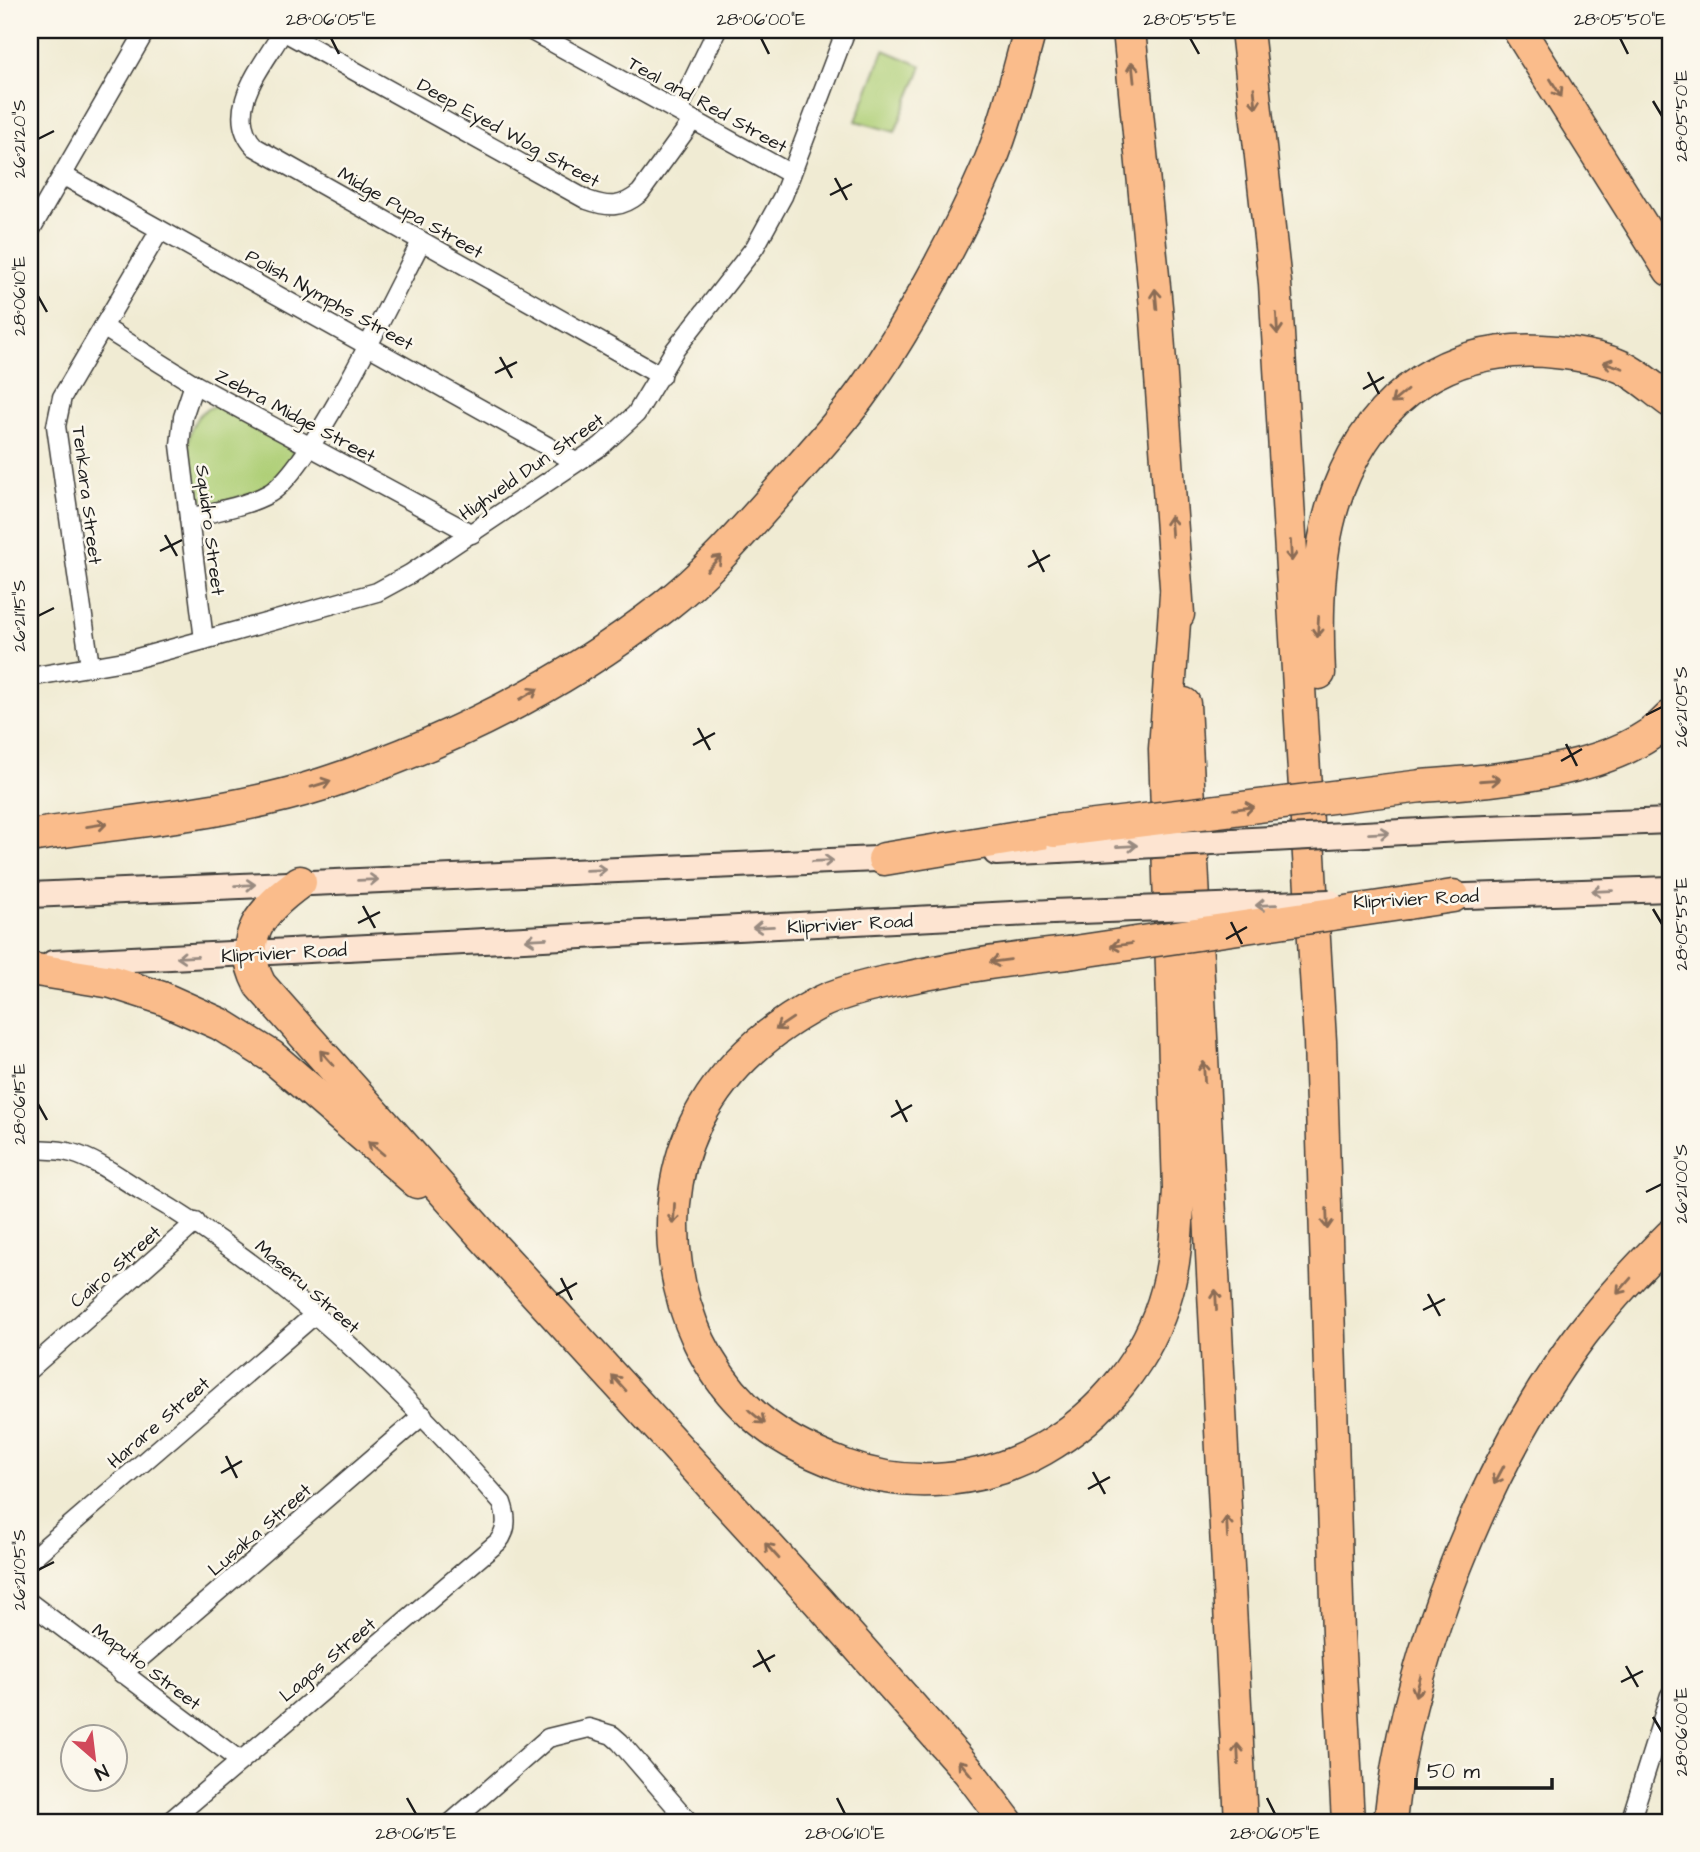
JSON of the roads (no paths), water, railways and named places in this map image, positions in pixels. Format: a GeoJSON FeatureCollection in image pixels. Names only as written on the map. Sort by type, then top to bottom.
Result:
{"type":"FeatureCollection","features":[{"type":"Feature","properties":{"kind":"highway"},"geometry":{"type":"LineString","coordinates":[[30,835],[229,805],[320,785],[460,731],[584,662],[664,606],[708,569],[736,540],[866,387],[929,281],[990,161],[1030,30]]}},
{"type":"Feature","properties":{"kind":"highway"},"geometry":{"type":"LineString","coordinates":[[1129,30],[1156,307],[1176,594],[1221,1397],[1241,1822]]}},
{"type":"Feature","properties":{"kind":"highway"},"geometry":{"type":"LineString","coordinates":[[1247,30],[1275,283],[1325,1161],[1338,1634],[1348,1822]]}},
{"type":"Feature","properties":{"kind":"highway"},"geometry":{"type":"LineString","coordinates":[[1519,30],[1670,270]]}},
{"type":"Feature","properties":{"kind":"highway"},"geometry":{"type":"LineString","coordinates":[[1325,1161],[1336,997],[1317,636],[1325,535],[1338,489],[1362,440],[1395,398],[1436,370],[1485,352],[1530,349],[1577,354],[1623,367],[1670,401]]}},
{"type":"Feature","properties":{"kind":"highway"},"geometry":{"type":"LineString","coordinates":[[1176,594],[1165,749],[1179,1189],[1174,1251],[1167,1292],[1148,1340],[1124,1380],[1082,1424],[1025,1459],[997,1469],[950,1479],[894,1479],[869,1474],[807,1452],[744,1406],[705,1350],[684,1301],[675,1252],[676,1191],[684,1155],[703,1109],[736,1064],[767,1036],[823,1001],[916,975],[1000,960],[1068,953],[1407,901],[1453,896]]}},
{"type":"Feature","properties":{"kind":"highway"},"geometry":{"type":"LineString","coordinates":[[884,859],[1057,841],[1422,786],[1511,779],[1579,764],[1617,752],[1670,717]]}},
{"type":"Feature","properties":{"kind":"highway"},"geometry":{"type":"LineString","coordinates":[[300,882],[265,912],[256,926],[249,954],[254,973],[265,992],[485,1238],[818,1601],[969,1772],[1007,1822]]}},
{"type":"Feature","properties":{"kind":"highway"},"geometry":{"type":"LineString","coordinates":[[30,967],[112,982],[162,998],[240,1035],[271,1056],[485,1238]]}},
{"type":"Feature","properties":{"kind":"highway"},"geometry":{"type":"LineString","coordinates":[[1390,1822],[1401,1755],[1430,1640],[1465,1539],[1527,1420],[1582,1334],[1670,1236]]}},
{"type":"Feature","properties":{"kind":"main road"},"geometry":{"type":"LineString","coordinates":[[1057,841],[1670,821]]}},
{"type":"Feature","properties":{"kind":"main road"},"geometry":{"type":"LineString","coordinates":[[30,895],[884,859]]}},
{"type":"Feature","properties":{"kind":"main road","name":"Kliprivier Road"},"geometry":{"type":"LineString","coordinates":[[1453,896],[1670,889]]}},
{"type":"Feature","properties":{"kind":"main road","name":"Kliprivier Road"},"geometry":{"type":"LineString","coordinates":[[30,967],[1052,912],[1407,901]]}},
{"type":"Feature","properties":{"kind":"street"},"geometry":{"type":"LineString","coordinates":[[30,231],[146,30]]}},
{"type":"Feature","properties":{"kind":"street","name":"Deep Eyed Wog Street"},"geometry":{"type":"LineString","coordinates":[[282,30],[587,200],[607,207],[631,201],[640,193],[686,116]]}},
{"type":"Feature","properties":{"kind":"street","name":"Midge Pupa Street"},"geometry":{"type":"LineString","coordinates":[[282,30],[241,106],[239,116],[248,139],[255,147],[661,376]]}},
{"type":"Feature","properties":{"kind":"street","name":"Teal and Red Street"},"geometry":{"type":"LineString","coordinates":[[530,30],[791,174]]}},
{"type":"Feature","properties":{"kind":"street"},"geometry":{"type":"LineString","coordinates":[[686,116],[717,30]]}},
{"type":"Feature","properties":{"kind":"street","name":"Highveld Dun Street"},"geometry":{"type":"LineString","coordinates":[[30,677],[130,660],[377,592],[472,534],[574,461],[601,446],[627,422],[661,376],[674,351],[755,247],[783,196],[846,30]]}},
{"type":"Feature","properties":{"kind":"street","name":"Polish Nymphs Street"},"geometry":{"type":"LineString","coordinates":[[64,176],[574,461]]}},
{"type":"Feature","properties":{"kind":"street","name":"Tenkara Street"},"geometry":{"type":"LineString","coordinates":[[90,667],[56,426],[62,397],[160,230]]}},
{"type":"Feature","properties":{"kind":"street"},"geometry":{"type":"LineString","coordinates":[[189,518],[271,492],[283,483],[310,446],[368,344],[421,242]]}},
{"type":"Feature","properties":{"kind":"street","name":"Zebra Midge Street"},"geometry":{"type":"LineString","coordinates":[[103,327],[194,384],[472,534]]}},
{"type":"Feature","properties":{"kind":"street","name":"Squidro Street"},"geometry":{"type":"LineString","coordinates":[[194,384],[183,417],[180,445],[204,640]]}},
{"type":"Feature","properties":{"kind":"street","name":"Maseru Street"},"geometry":{"type":"LineString","coordinates":[[30,1149],[60,1151],[84,1158],[196,1222],[264,1272],[423,1415],[502,1503],[506,1524]]}},
{"type":"Feature","properties":{"kind":"street","name":"Cairo Street"},"geometry":{"type":"LineString","coordinates":[[30,1369],[196,1222]]}},
{"type":"Feature","properties":{"kind":"street","name":"Harare Street"},"geometry":{"type":"LineString","coordinates":[[30,1560],[313,1316]]}},
{"type":"Feature","properties":{"kind":"street","name":"Lusaka Street"},"geometry":{"type":"LineString","coordinates":[[122,1674],[423,1415]]}},
{"type":"Feature","properties":{"kind":"street","name":"Lagos Street"},"geometry":{"type":"LineString","coordinates":[[169,1822],[498,1542],[506,1524]]}},
{"type":"Feature","properties":{"kind":"street","name":"Maputo Street"},"geometry":{"type":"LineString","coordinates":[[30,1603],[240,1761]]}},
{"type":"Feature","properties":{"kind":"street"},"geometry":{"type":"LineString","coordinates":[[1629,1822],[1670,1695]]}},
{"type":"Feature","properties":{"kind":"street"},"geometry":{"type":"LineString","coordinates":[[452,1822],[548,1738],[589,1728],[612,1735],[620,1742],[689,1822]]}}]}
